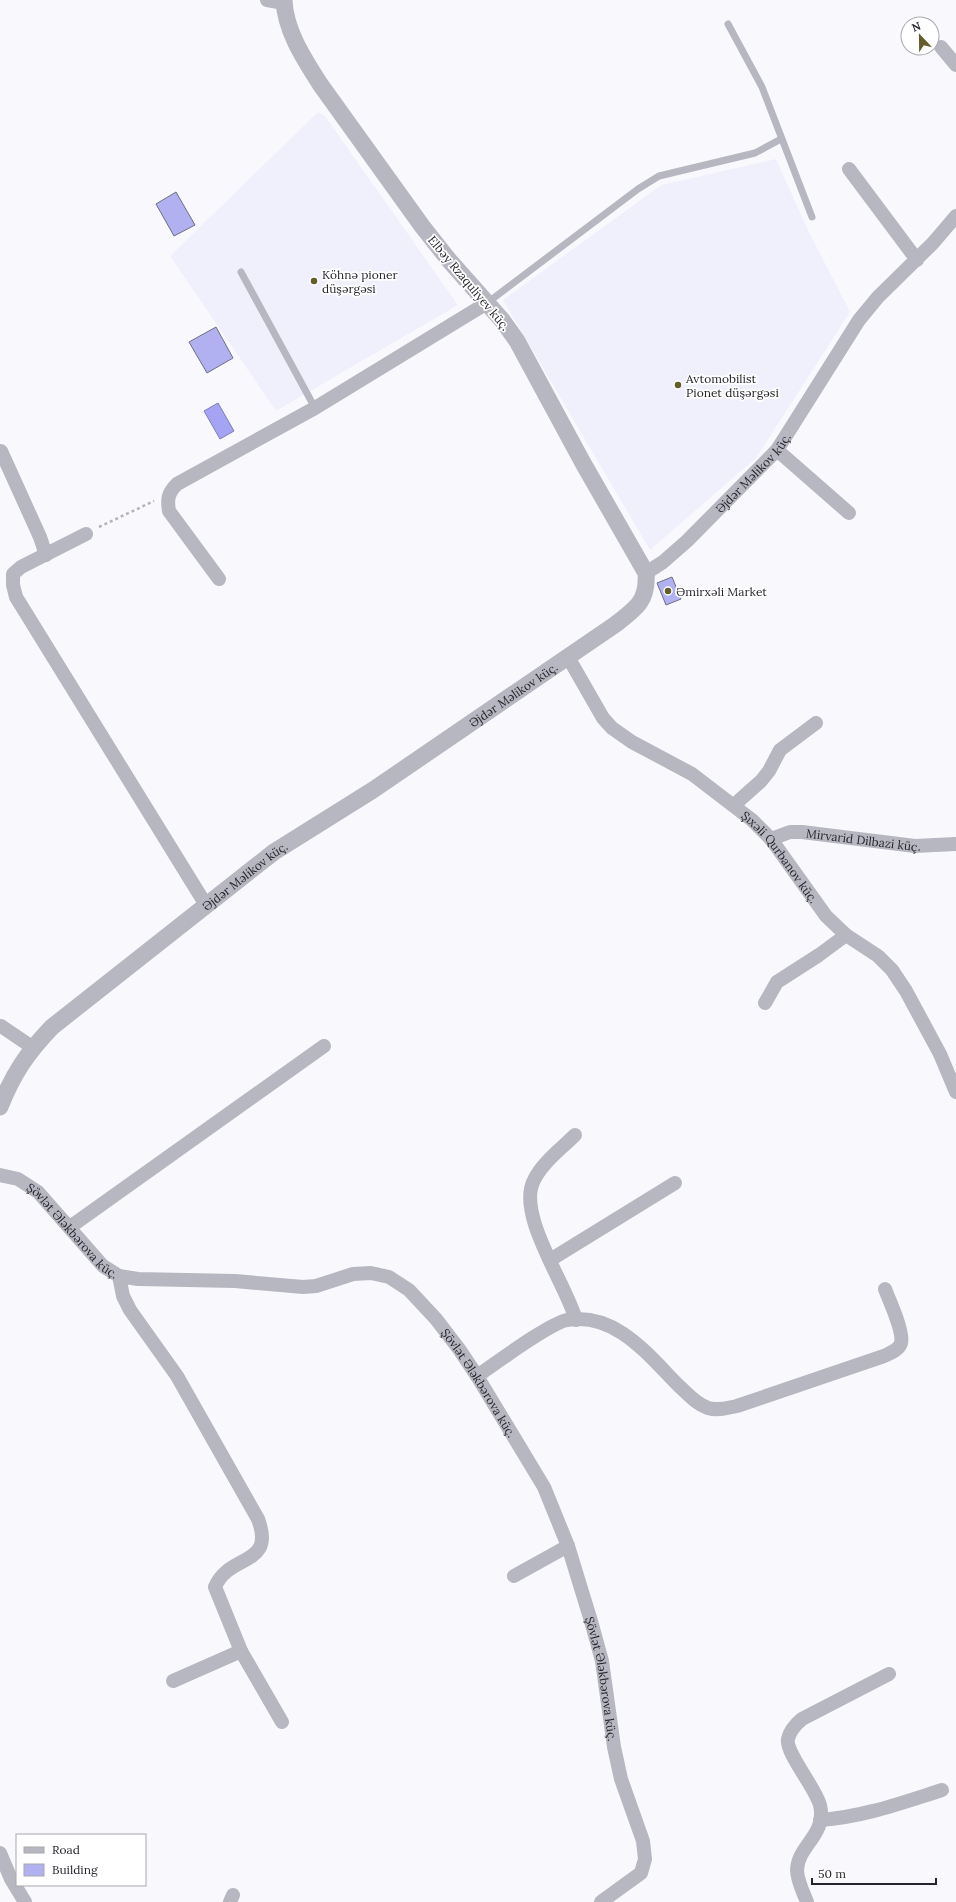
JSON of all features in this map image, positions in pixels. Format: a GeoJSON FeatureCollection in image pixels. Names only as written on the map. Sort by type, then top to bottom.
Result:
{"type":"FeatureCollection","features":[{"type":"Feature","properties":{"kind":"street"},"geometry":{"type":"LineString","coordinates":[[267,0],[284,1]]}},
{"type":"Feature","properties":{"kind":"street","name":"Elbəy Rzaquliyev küç."},"geometry":{"type":"LineString","coordinates":[[284,1],[291,31],[320,84],[422,226],[487,303],[517,342],[646,573]]}},
{"type":"Feature","properties":{"kind":"street"},"geometry":{"type":"LineString","coordinates":[[941,47],[956,65]]}},
{"type":"Feature","properties":{"kind":"street"},"geometry":{"type":"LineString","coordinates":[[849,170],[917,260]]}},
{"type":"Feature","properties":{"kind":"street","name":"Əjdər Məlikov küç."},"geometry":{"type":"LineString","coordinates":[[0,1108],[18,1068],[32,1047],[52,1027],[206,905],[274,852],[373,790],[633,611],[643,598],[646,585],[646,573],[663,562],[687,541],[777,450],[859,320],[878,298],[917,260],[956,216]]}},
{"type":"Feature","properties":{"kind":"street"},"geometry":{"type":"LineString","coordinates":[[219,579],[169,511],[167,499],[171,491],[178,484],[315,408],[487,303]]}},
{"type":"Feature","properties":{"kind":"street"},"geometry":{"type":"LineString","coordinates":[[777,450],[849,513]]}},
{"type":"Feature","properties":{"kind":"street"},"geometry":{"type":"LineString","coordinates":[[0,451],[46,555]]}},
{"type":"Feature","properties":{"kind":"street"},"geometry":{"type":"LineString","coordinates":[[86,534],[21,567],[14,574],[13,585],[16,597],[206,905]]}},
{"type":"Feature","properties":{"kind":"street","name":"Şıxəli Qurbanov küç."},"geometry":{"type":"LineString","coordinates":[[568,657],[603,718],[612,728],[632,742],[692,774],[734,805],[763,830],[826,916],[846,935],[878,956],[892,970],[906,991],[940,1054],[956,1092]]}},
{"type":"Feature","properties":{"kind":"street"},"geometry":{"type":"LineString","coordinates":[[734,805],[761,781],[780,750],[816,723]]}},
{"type":"Feature","properties":{"kind":"street","name":"Mirvarid Dilbazi küç."},"geometry":{"type":"LineString","coordinates":[[771,839],[790,832],[802,832],[915,846],[956,844]]}},
{"type":"Feature","properties":{"kind":"street"},"geometry":{"type":"LineString","coordinates":[[765,1003],[777,982],[820,955],[846,935]]}},
{"type":"Feature","properties":{"kind":"street"},"geometry":{"type":"LineString","coordinates":[[1,1026],[32,1047]]}},
{"type":"Feature","properties":{"kind":"street"},"geometry":{"type":"LineString","coordinates":[[70,1227],[324,1046]]}},
{"type":"Feature","properties":{"kind":"street"},"geometry":{"type":"LineString","coordinates":[[575,1135],[543,1167],[534,1179],[529,1191],[531,1214],[550,1260],[571,1304],[576,1320]]}},
{"type":"Feature","properties":{"kind":"street","name":"Şövlət Ələkbərova küç."},"geometry":{"type":"LineString","coordinates":[[0,1175],[18,1179],[38,1192],[103,1266],[119,1276],[236,1281],[303,1287],[316,1286],[353,1274],[371,1273],[389,1278],[409,1290],[436,1319],[477,1376],[544,1487],[568,1546],[602,1661],[614,1746],[621,1779],[643,1841],[645,1859],[641,1873],[626,1886],[601,1902]]}},
{"type":"Feature","properties":{"kind":"street"},"geometry":{"type":"LineString","coordinates":[[550,1260],[675,1183]]}},
{"type":"Feature","properties":{"kind":"street"},"geometry":{"type":"LineString","coordinates":[[119,1276],[123,1296],[130,1310],[177,1376],[258,1519],[263,1532],[263,1541],[260,1548],[249,1558],[225,1571],[219,1577],[215,1587],[241,1651],[282,1722]]}},
{"type":"Feature","properties":{"kind":"street"},"geometry":{"type":"LineString","coordinates":[[477,1376],[549,1328],[565,1320],[598,1323],[620,1331],[633,1340],[694,1400],[707,1408],[720,1410],[738,1406],[884,1356],[897,1349],[901,1343],[901,1333],[885,1288]]}},
{"type":"Feature","properties":{"kind":"street"},"geometry":{"type":"LineString","coordinates":[[514,1576],[568,1546]]}},
{"type":"Feature","properties":{"kind":"street"},"geometry":{"type":"LineString","coordinates":[[173,1681],[241,1651]]}},
{"type":"Feature","properties":{"kind":"street"},"geometry":{"type":"LineString","coordinates":[[807,1902],[797,1870],[800,1857],[817,1832],[820,1820],[820,1806],[815,1791],[789,1749],[788,1740],[793,1727],[802,1719],[889,1674]]}},
{"type":"Feature","properties":{"kind":"street"},"geometry":{"type":"LineString","coordinates":[[820,1820],[844,1819],[871,1813],[942,1790]]}},
{"type":"Feature","properties":{"kind":"street"},"geometry":{"type":"LineString","coordinates":[[0,1853],[11,1879],[25,1902]]}},
{"type":"Feature","properties":{"kind":"lane"},"geometry":{"type":"LineString","coordinates":[[728,24],[762,87],[812,217]]}},
{"type":"Feature","properties":{"kind":"lane"},"geometry":{"type":"LineString","coordinates":[[487,303],[638,189],[659,176],[754,153],[781,139]]}},
{"type":"Feature","properties":{"kind":"lane"},"geometry":{"type":"LineString","coordinates":[[241,272],[315,408]]}},
{"type":"Feature","properties":{"kind":"path"},"geometry":{"type":"LineString","coordinates":[[86,534],[144,505],[157,500],[167,499]]}},
{"type":"Feature","properties":{"kind":"shaded area","name":"Köhnə pioner düşərgəsi"},"geometry":{"type":"Polygon","coordinates":[[[318,112],[325,116],[458,305],[276,411],[170,256],[318,112]]]}},
{"type":"Feature","properties":{"kind":"shaded area","name":"Avtomobilist Pionet düşərgəsi"},"geometry":{"type":"Polygon","coordinates":[[[776,159],[807,228],[850,312],[756,458],[650,550],[503,300],[661,185],[776,159]]]}},
{"type":"Feature","properties":{"kind":"water"},"geometry":{"type":"Polygon","coordinates":[[[218,403],[234,431],[220,439],[204,411],[218,403]]]}},
{"type":"Feature","properties":{"kind":"building"},"geometry":{"type":"Polygon","coordinates":[[[176,192],[195,225],[174,236],[156,204],[176,192]]]}},
{"type":"Feature","properties":{"kind":"building"},"geometry":{"type":"Polygon","coordinates":[[[216,327],[233,358],[207,373],[189,342],[216,327]]]}},
{"type":"Feature","properties":{"kind":"building"},"geometry":{"type":"Polygon","coordinates":[[[672,577],[681,599],[666,605],[657,583],[672,577]]]}},
{"type":"Feature","properties":{"kind":"place","name":"Köhnə pioner düşərgəsi"},"geometry":{"type":"Point","coordinates":[314,281]}},
{"type":"Feature","properties":{"kind":"place","name":"Avtomobilist Pionet düşərgəsi"},"geometry":{"type":"Point","coordinates":[678,385]}},
{"type":"Feature","properties":{"kind":"place","name":"Əmirxəli Market"},"geometry":{"type":"Point","coordinates":[668,591]}}]}
